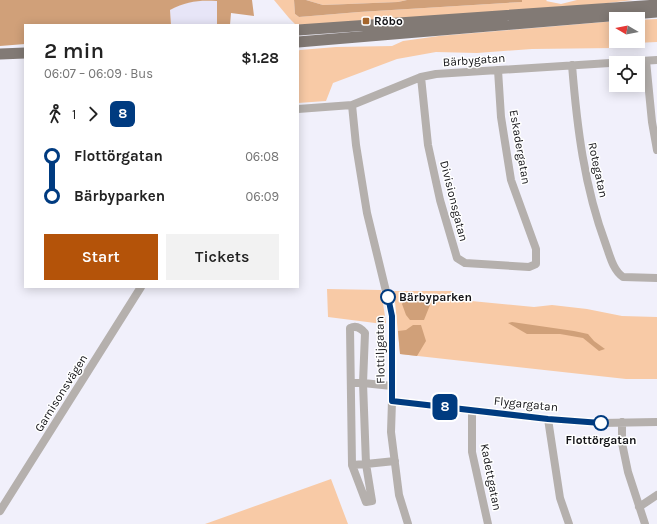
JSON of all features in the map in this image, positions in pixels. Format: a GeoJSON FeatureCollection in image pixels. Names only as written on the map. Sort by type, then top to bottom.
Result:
{"type":"FeatureCollection","features":[{"type":"Feature","properties":{"kind":"main road"},"geometry":{"type":"LineString","coordinates":[[299,30],[657,4]]}},
{"type":"Feature","properties":{"kind":"main road"},"geometry":{"type":"LineString","coordinates":[[299,42],[657,12]]}},
{"type":"Feature","properties":{"kind":"main road"},"geometry":{"type":"LineString","coordinates":[[0,54],[24,53]]}},
{"type":"Feature","properties":{"kind":"street","name":"Bärbygatan"},"geometry":{"type":"LineString","coordinates":[[299,109],[352,105],[421,78],[436,74],[657,60]]}},
{"type":"Feature","properties":{"kind":"street"},"geometry":{"type":"LineString","coordinates":[[646,61],[652,122],[657,150]]}},
{"type":"Feature","properties":{"kind":"street","name":"Rotegatan"},"geometry":{"type":"LineString","coordinates":[[572,65],[576,120],[582,160],[592,203],[614,266],[623,277],[657,278]]}},
{"type":"Feature","properties":{"kind":"street","name":"Eskadergatan"},"geometry":{"type":"LineString","coordinates":[[498,70],[502,117],[511,180],[536,249],[536,264],[529,267]]}},
{"type":"Feature","properties":{"kind":"street","name":"Divisionsgatan"},"geometry":{"type":"LineString","coordinates":[[421,78],[428,145],[440,200],[457,258],[465,262],[529,267]]}},
{"type":"Feature","properties":{"kind":"street","name":"Flottiljgatan"},"geometry":{"type":"LineString","coordinates":[[352,105],[356,145],[367,213],[392,316],[391,432],[399,495],[408,524]]}},
{"type":"Feature","properties":{"kind":"street","name":"Garnisonsvägen"},"geometry":{"type":"LineString","coordinates":[[0,511],[140,288]]}},
{"type":"Feature","properties":{"kind":"street"},"geometry":{"type":"LineString","coordinates":[[353,326],[360,328],[364,333],[363,383],[366,464],[372,501],[366,502],[352,465],[351,383],[350,328],[353,326]]}},
{"type":"Feature","properties":{"kind":"street"},"geometry":{"type":"LineString","coordinates":[[351,383],[392,386]]}},
{"type":"Feature","properties":{"kind":"street","name":"Flygargatan"},"geometry":{"type":"LineString","coordinates":[[392,401],[548,419],[601,423],[657,422]]}},
{"type":"Feature","properties":{"kind":"street","name":"Kadettgatan"},"geometry":{"type":"LineString","coordinates":[[472,410],[472,452],[488,524]]}},
{"type":"Feature","properties":{"kind":"street"},"geometry":{"type":"LineString","coordinates":[[548,419],[560,498],[569,524]]}},
{"type":"Feature","properties":{"kind":"street"},"geometry":{"type":"LineString","coordinates":[[622,422],[622,443],[628,472],[645,524]]}},
{"type":"Feature","properties":{"kind":"street"},"geometry":{"type":"LineString","coordinates":[[352,465],[395,461]]}},
{"type":"Feature","properties":{"kind":"street"},"geometry":{"type":"LineString","coordinates":[[639,507],[657,495]]}},
{"type":"Feature","properties":{"kind":"shaded area"},"geometry":{"type":"Polygon","coordinates":[[[0,0],[252,0],[254,16],[231,13],[230,24],[217,24],[217,1],[199,1],[188,3],[170,10],[171,24],[24,24],[24,44],[0,46],[0,0]]]}},
{"type":"Feature","properties":{"kind":"shaded area"},"geometry":{"type":"Polygon","coordinates":[[[274,0],[294,0],[295,14],[299,17],[522,2],[522,0],[547,0],[546,1],[561,4],[577,0],[633,0],[549,9],[299,25],[295,24],[274,0]]]}},
{"type":"Feature","properties":{"kind":"shaded area"},"geometry":{"type":"Polygon","coordinates":[[[294,0],[306,0],[323,5],[398,2],[407,0],[522,0],[522,2],[299,17],[295,14],[294,0]]]}},
{"type":"Feature","properties":{"kind":"shaded area"},"geometry":{"type":"Polygon","coordinates":[[[306,0],[407,0],[398,2],[323,5],[306,0]]]}},
{"type":"Feature","properties":{"kind":"shaded area"},"geometry":{"type":"Polygon","coordinates":[[[194,1],[218,1],[217,24],[171,24],[170,10],[194,1]]]}},
{"type":"Feature","properties":{"kind":"shaded area"},"geometry":{"type":"Polygon","coordinates":[[[657,19],[657,42],[645,43],[645,20],[657,19]]]}},
{"type":"Feature","properties":{"kind":"shaded area"},"geometry":{"type":"Polygon","coordinates":[[[609,22],[609,48],[614,48],[532,49],[477,53],[436,52],[397,59],[333,83],[326,101],[299,103],[300,50],[336,47],[392,46],[403,41],[439,36],[609,22]]]}},
{"type":"Feature","properties":{"kind":"shaded area"},"geometry":{"type":"Polygon","coordinates":[[[327,289],[381,290],[386,323],[383,324],[328,317],[327,289]]]}},
{"type":"Feature","properties":{"kind":"shaded area","name":"Bärbyparken"},"geometry":{"type":"Polygon","coordinates":[[[394,291],[452,291],[461,300],[534,307],[552,305],[587,309],[622,316],[657,317],[657,379],[626,379],[400,354],[394,291]]]}},
{"type":"Feature","properties":{"kind":"shaded area"},"geometry":{"type":"Polygon","coordinates":[[[425,297],[432,300],[424,320],[410,320],[406,315],[402,304],[406,298],[425,297]]]}},
{"type":"Feature","properties":{"kind":"shaded area"},"geometry":{"type":"Polygon","coordinates":[[[512,322],[588,334],[594,341],[605,349],[599,351],[583,338],[560,334],[527,334],[508,323],[512,322]]]}},
{"type":"Feature","properties":{"kind":"shaded area"},"geometry":{"type":"Polygon","coordinates":[[[413,325],[421,325],[426,341],[417,356],[400,354],[398,331],[406,330],[413,325]]]}},
{"type":"Feature","properties":{"kind":"shaded area"},"geometry":{"type":"Polygon","coordinates":[[[331,479],[348,524],[205,524],[331,479]]]}},
{"type":"Feature","properties":{"kind":"bus line","name":"8"},"geometry":{"type":"LineString","coordinates":[[388,297],[392,316],[393,337],[392,401],[548,419],[601,423]]}},
{"type":"Feature","properties":{"kind":"place","name":"Röbo"},"geometry":{"type":"Point","coordinates":[366,21]}},
{"type":"Feature","properties":{"kind":"place","name":"Bärbyparken"},"geometry":{"type":"Point","coordinates":[388,297]}},
{"type":"Feature","properties":{"kind":"place","name":"Flottörgatan"},"geometry":{"type":"Point","coordinates":[601,423]}}]}
